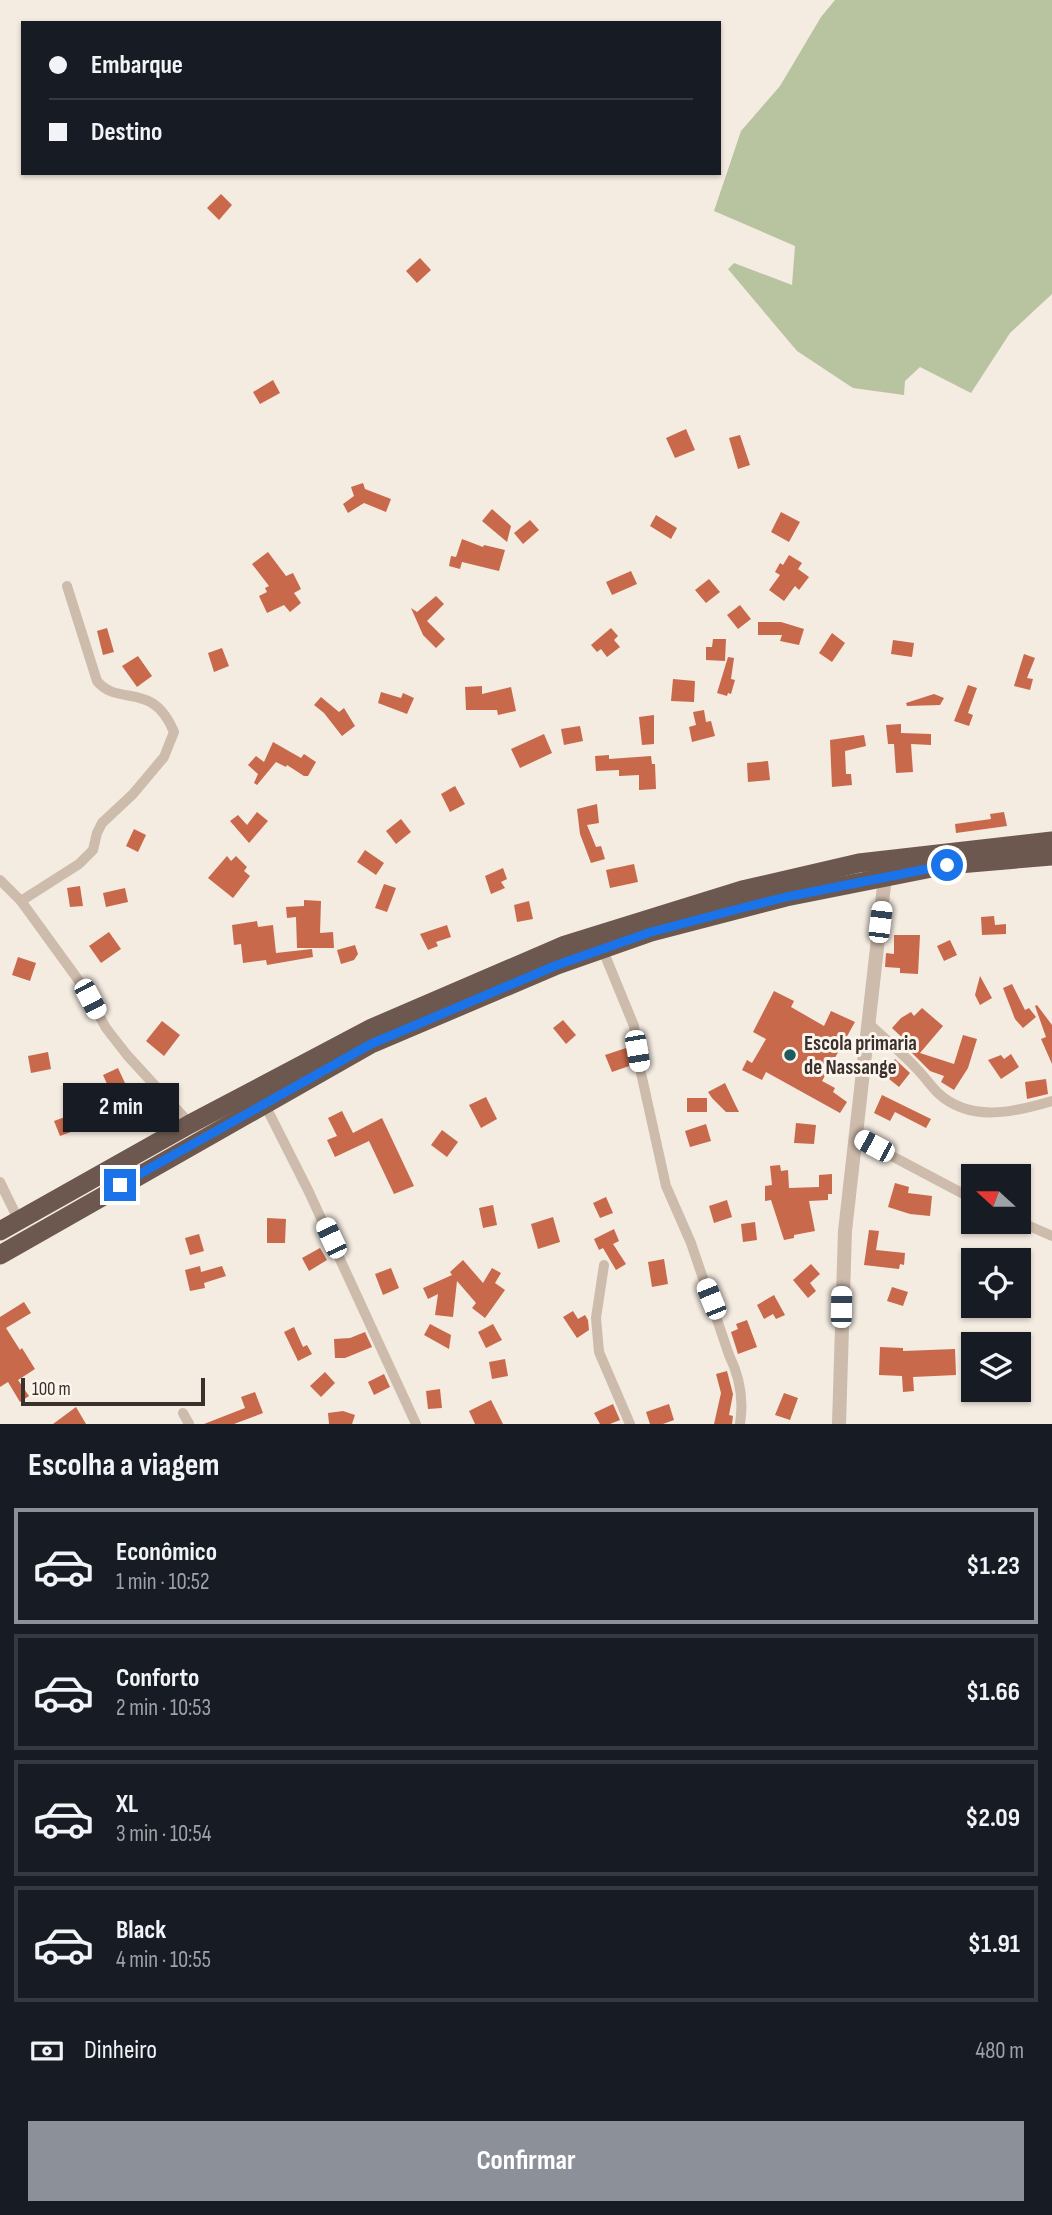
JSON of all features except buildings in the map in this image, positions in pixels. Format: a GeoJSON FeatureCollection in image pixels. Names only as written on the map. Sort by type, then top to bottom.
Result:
{"type":"FeatureCollection","features":[{"type":"Feature","properties":{"kind":"highway"},"geometry":{"type":"LineString","coordinates":[[0,1255],[197,1131],[372,1028],[506,968],[601,932],[742,890],[859,863],[1052,841]]}},
{"type":"Feature","properties":{"kind":"highway"},"geometry":{"type":"LineString","coordinates":[[0,1231],[197,1131],[264,1103],[371,1044],[602,948],[772,900],[947,865],[1052,856]]}},
{"type":"Feature","properties":{"kind":"street"},"geometry":{"type":"LineString","coordinates":[[21,901],[79,864],[93,850],[102,823],[133,794],[164,757],[174,732],[169,718],[157,704],[140,697],[103,689],[97,681],[66,586]]}},
{"type":"Feature","properties":{"kind":"street"},"geometry":{"type":"LineString","coordinates":[[839,1424],[842,1270],[854,1136],[885,877]]}},
{"type":"Feature","properties":{"kind":"street"},"geometry":{"type":"LineString","coordinates":[[0,880],[21,901],[82,985],[106,1028],[127,1055],[197,1131]]}},
{"type":"Feature","properties":{"kind":"street"},"geometry":{"type":"LineString","coordinates":[[602,948],[634,1026],[641,1073],[666,1186],[691,1243],[737,1372],[742,1396],[740,1424]]}},
{"type":"Feature","properties":{"kind":"street"},"geometry":{"type":"LineString","coordinates":[[868,1023],[916,1068],[939,1094],[952,1103],[981,1112],[1012,1112],[1052,1101]]}},
{"type":"Feature","properties":{"kind":"street"},"geometry":{"type":"LineString","coordinates":[[264,1103],[308,1190],[416,1424]]}},
{"type":"Feature","properties":{"kind":"street"},"geometry":{"type":"LineString","coordinates":[[854,1136],[961,1193]]}},
{"type":"Feature","properties":{"kind":"street"},"geometry":{"type":"LineString","coordinates":[[0,1182],[19,1221]]}},
{"type":"Feature","properties":{"kind":"street"},"geometry":{"type":"LineString","coordinates":[[1031,1227],[1052,1236]]}},
{"type":"Feature","properties":{"kind":"street"},"geometry":{"type":"LineString","coordinates":[[604,1265],[596,1318],[599,1352],[630,1424]]}},
{"type":"Feature","properties":{"kind":"street"},"geometry":{"type":"LineString","coordinates":[[183,1413],[189,1424]]}},
{"type":"Feature","properties":{"kind":"green space"},"geometry":{"type":"Polygon","coordinates":[[[835,0],[1052,0],[1052,294],[1010,333],[971,393],[920,367],[905,381],[904,395],[853,388],[797,351],[728,269],[734,263],[792,285],[795,246],[714,211],[741,131],[780,86],[821,17],[835,0]]]}},
{"type":"Feature","properties":{"kind":"place","name":"Escola primaria de Nassange"},"geometry":{"type":"Point","coordinates":[790,1055]}},
{"type":"Feature","properties":{"kind":"route"},"geometry":{"type":"LineString","coordinates":[[120,1185],[371,1044],[557,965],[651,932],[742,908],[947,865]]}}]}
